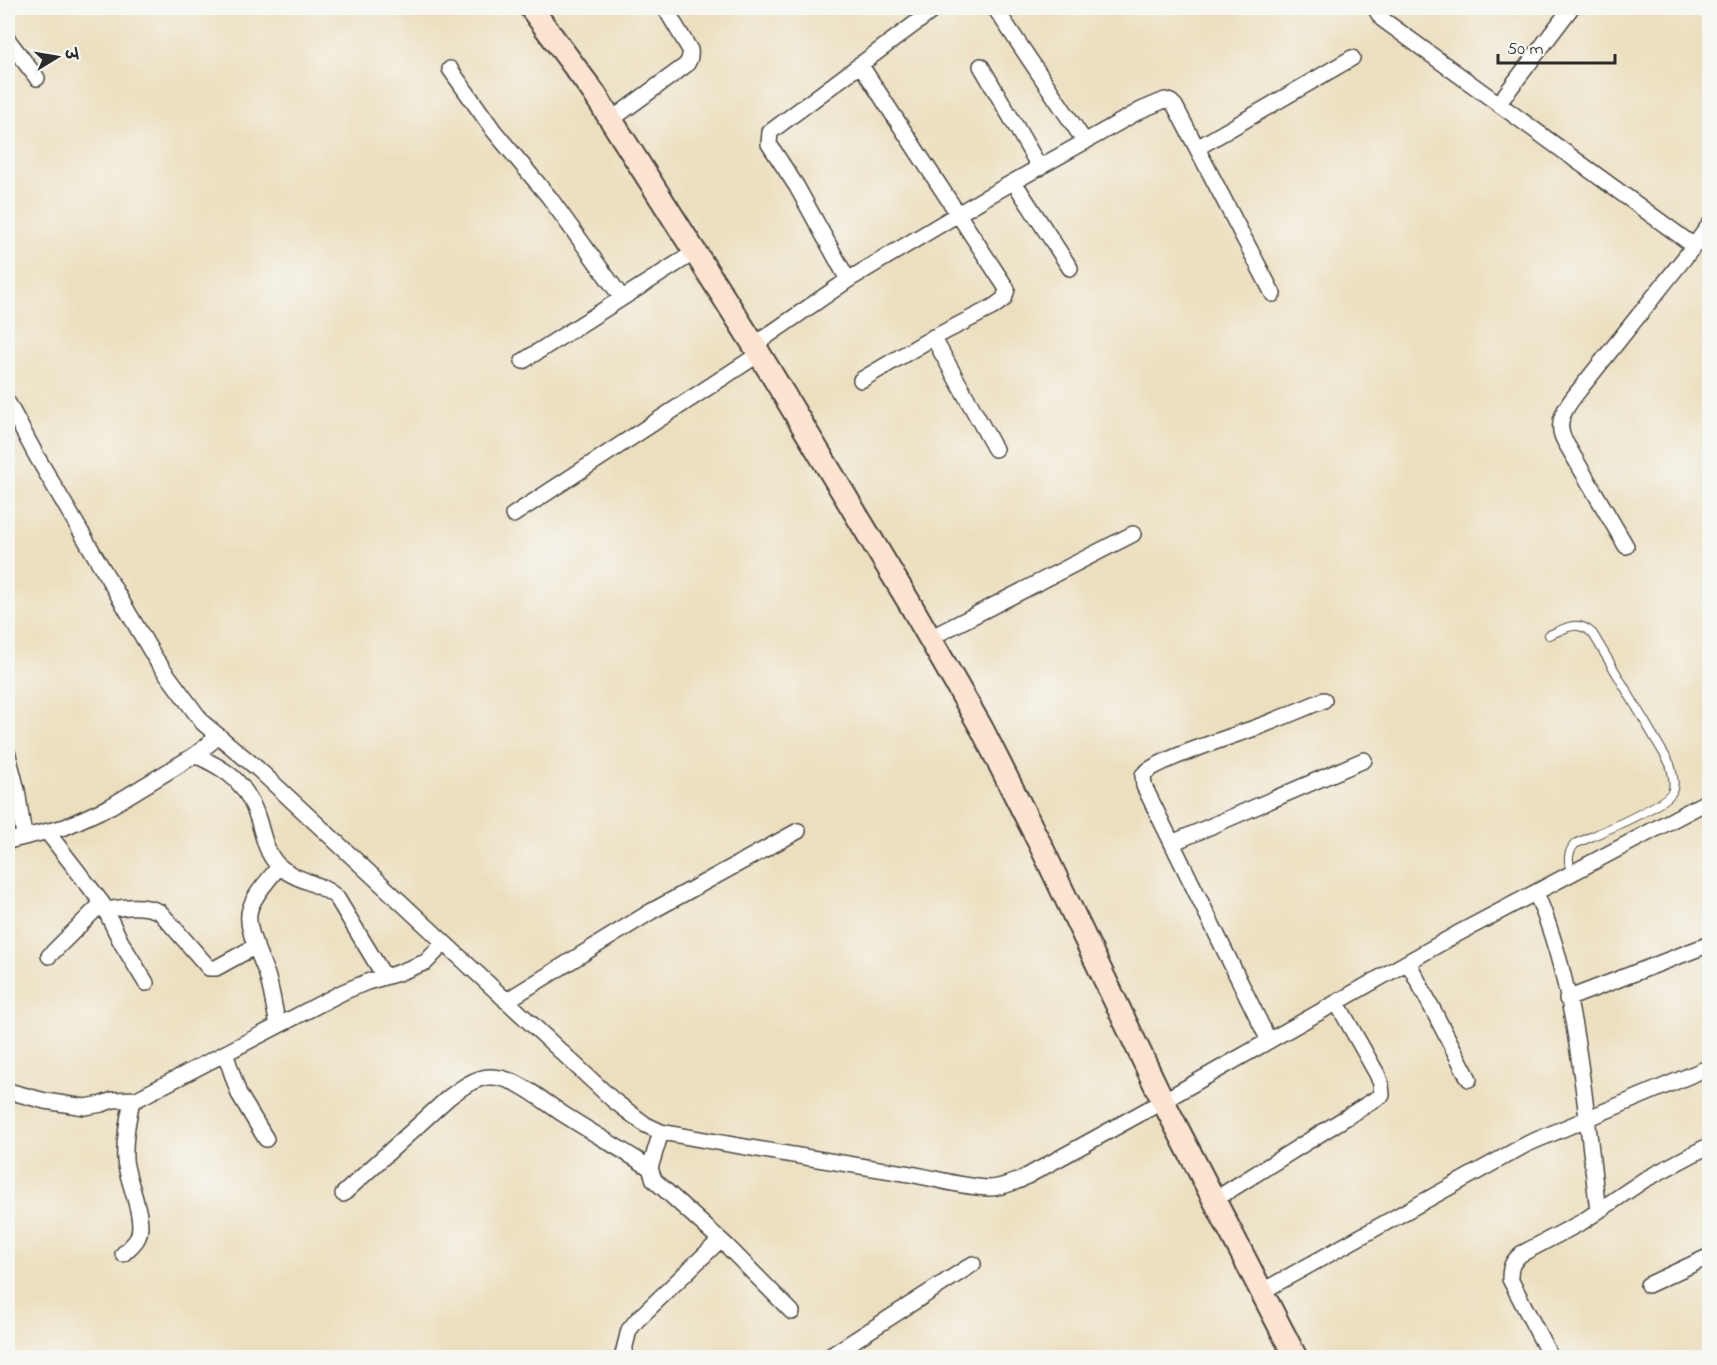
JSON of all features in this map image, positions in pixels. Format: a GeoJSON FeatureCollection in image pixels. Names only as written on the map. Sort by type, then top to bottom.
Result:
{"type":"FeatureCollection","features":[{"type":"Feature","properties":{"kind":"main road"},"geometry":{"type":"LineString","coordinates":[[531,8],[594,93],[757,350],[930,638],[998,760],[1163,1101],[1296,1358]]}},
{"type":"Feature","properties":{"kind":"street"},"geometry":{"type":"LineString","coordinates":[[611,120],[689,61],[690,50],[665,8]]}},
{"type":"Feature","properties":{"kind":"street"},"geometry":{"type":"LineString","coordinates":[[848,280],[768,139],[773,128],[936,8]]}},
{"type":"Feature","properties":{"kind":"street"},"geometry":{"type":"LineString","coordinates":[[995,8],[1085,142]]}},
{"type":"Feature","properties":{"kind":"street"},"geometry":{"type":"LineString","coordinates":[[1498,103],[1570,8]]}},
{"type":"Feature","properties":{"kind":"street"},"geometry":{"type":"LineString","coordinates":[[1375,9],[1382,19],[1694,246]]}},
{"type":"Feature","properties":{"kind":"street"},"geometry":{"type":"LineString","coordinates":[[8,40],[37,78]]}},
{"type":"Feature","properties":{"kind":"street"},"geometry":{"type":"LineString","coordinates":[[1197,148],[1352,58]]}},
{"type":"Feature","properties":{"kind":"street"},"geometry":{"type":"LineString","coordinates":[[860,64],[1006,285],[1007,294],[993,307],[933,338],[861,380]]}},
{"type":"Feature","properties":{"kind":"street"},"geometry":{"type":"LineString","coordinates":[[981,66],[1040,168]]}},
{"type":"Feature","properties":{"kind":"street"},"geometry":{"type":"LineString","coordinates":[[450,69],[494,131],[549,197],[622,298]]}},
{"type":"Feature","properties":{"kind":"street"},"geometry":{"type":"LineString","coordinates":[[513,515],[757,350],[848,280],[957,214],[1141,110],[1165,100],[1175,106],[1273,294]]}},
{"type":"Feature","properties":{"kind":"street"},"geometry":{"type":"LineString","coordinates":[[1014,182],[1070,268]]}},
{"type":"Feature","properties":{"kind":"street"},"geometry":{"type":"LineString","coordinates":[[1626,546],[1564,440],[1560,421],[1568,404],[1710,224]]}},
{"type":"Feature","properties":{"kind":"street"},"geometry":{"type":"LineString","coordinates":[[523,361],[694,252]]}},
{"type":"Feature","properties":{"kind":"street"},"geometry":{"type":"LineString","coordinates":[[933,338],[995,449]]}},
{"type":"Feature","properties":{"kind":"street"},"geometry":{"type":"LineString","coordinates":[[8,403],[37,457],[155,658],[215,740],[258,768],[443,945],[613,1100],[646,1125],[661,1132],[760,1151],[915,1174],[946,1182],[990,1188],[1003,1186],[1020,1180],[1408,962],[1710,800]]}},
{"type":"Feature","properties":{"kind":"street"},"geometry":{"type":"LineString","coordinates":[[930,638],[1133,534]]}},
{"type":"Feature","properties":{"kind":"street"},"geometry":{"type":"LineString","coordinates":[[1269,1041],[1143,786],[1143,775],[1147,770],[1324,700]]}},
{"type":"Feature","properties":{"kind":"street"},"geometry":{"type":"LineString","coordinates":[[8,841],[48,833],[111,806],[195,755],[215,740]]}},
{"type":"Feature","properties":{"kind":"street"},"geometry":{"type":"LineString","coordinates":[[8,755],[17,790],[24,836]]}},
{"type":"Feature","properties":{"kind":"street"},"geometry":{"type":"LineString","coordinates":[[195,755],[226,770],[238,782],[254,808],[268,849],[279,866],[310,884],[327,890],[337,898],[384,976]]}},
{"type":"Feature","properties":{"kind":"street"},"geometry":{"type":"LineString","coordinates":[[1172,843],[1364,760]]}},
{"type":"Feature","properties":{"kind":"street"},"geometry":{"type":"LineString","coordinates":[[507,1001],[652,911],[798,831]]}},
{"type":"Feature","properties":{"kind":"street"},"geometry":{"type":"LineString","coordinates":[[48,833],[104,906],[121,942],[146,983]]}},
{"type":"Feature","properties":{"kind":"street"},"geometry":{"type":"LineString","coordinates":[[278,1025],[267,975],[250,926],[249,910],[279,866]]}},
{"type":"Feature","properties":{"kind":"street"},"geometry":{"type":"LineString","coordinates":[[1536,893],[1550,930],[1567,999],[1598,1211]]}},
{"type":"Feature","properties":{"kind":"street"},"geometry":{"type":"LineString","coordinates":[[49,956],[104,906],[150,907],[160,912],[209,968],[216,968],[256,946]]}},
{"type":"Feature","properties":{"kind":"street"},"geometry":{"type":"LineString","coordinates":[[1567,999],[1710,944]]}},
{"type":"Feature","properties":{"kind":"street"},"geometry":{"type":"LineString","coordinates":[[8,1091],[45,1101],[85,1107],[113,1100],[132,1100],[143,1097],[343,992],[412,968],[430,959],[443,945]]}},
{"type":"Feature","properties":{"kind":"street"},"geometry":{"type":"LineString","coordinates":[[1408,962],[1469,1079]]}},
{"type":"Feature","properties":{"kind":"street"},"geometry":{"type":"LineString","coordinates":[[1214,1200],[1382,1095],[1377,1074],[1337,1003]]}},
{"type":"Feature","properties":{"kind":"street"},"geometry":{"type":"LineString","coordinates":[[225,1053],[239,1094],[266,1139]]}},
{"type":"Feature","properties":{"kind":"street"},"geometry":{"type":"LineString","coordinates":[[1262,1292],[1527,1144],[1710,1067]]}},
{"type":"Feature","properties":{"kind":"street"},"geometry":{"type":"LineString","coordinates":[[343,1194],[448,1098],[471,1083],[490,1077],[501,1078],[526,1088],[650,1168]]}},
{"type":"Feature","properties":{"kind":"street"},"geometry":{"type":"LineString","coordinates":[[123,1254],[135,1243],[140,1227],[125,1151],[126,1126],[132,1100]]}},
{"type":"Feature","properties":{"kind":"street"},"geometry":{"type":"LineString","coordinates":[[661,1132],[650,1168],[654,1180],[720,1240],[792,1312]]}},
{"type":"Feature","properties":{"kind":"street"},"geometry":{"type":"LineString","coordinates":[[1551,1358],[1510,1279],[1510,1268],[1514,1261],[1521,1254],[1582,1222],[1644,1179],[1710,1145]]}},
{"type":"Feature","properties":{"kind":"street"},"geometry":{"type":"LineString","coordinates":[[622,1358],[629,1330],[637,1320],[720,1240]]}},
{"type":"Feature","properties":{"kind":"street"},"geometry":{"type":"LineString","coordinates":[[1648,1285],[1710,1256]]}},
{"type":"Feature","properties":{"kind":"street"},"geometry":{"type":"LineString","coordinates":[[827,1358],[973,1264]]}},
{"type":"Feature","properties":{"kind":"lane"},"geometry":{"type":"LineString","coordinates":[[1549,635],[1575,625],[1587,628],[1593,634],[1670,764],[1674,784],[1672,792],[1656,805],[1575,844],[1570,849],[1568,857],[1571,874]]}}]}
